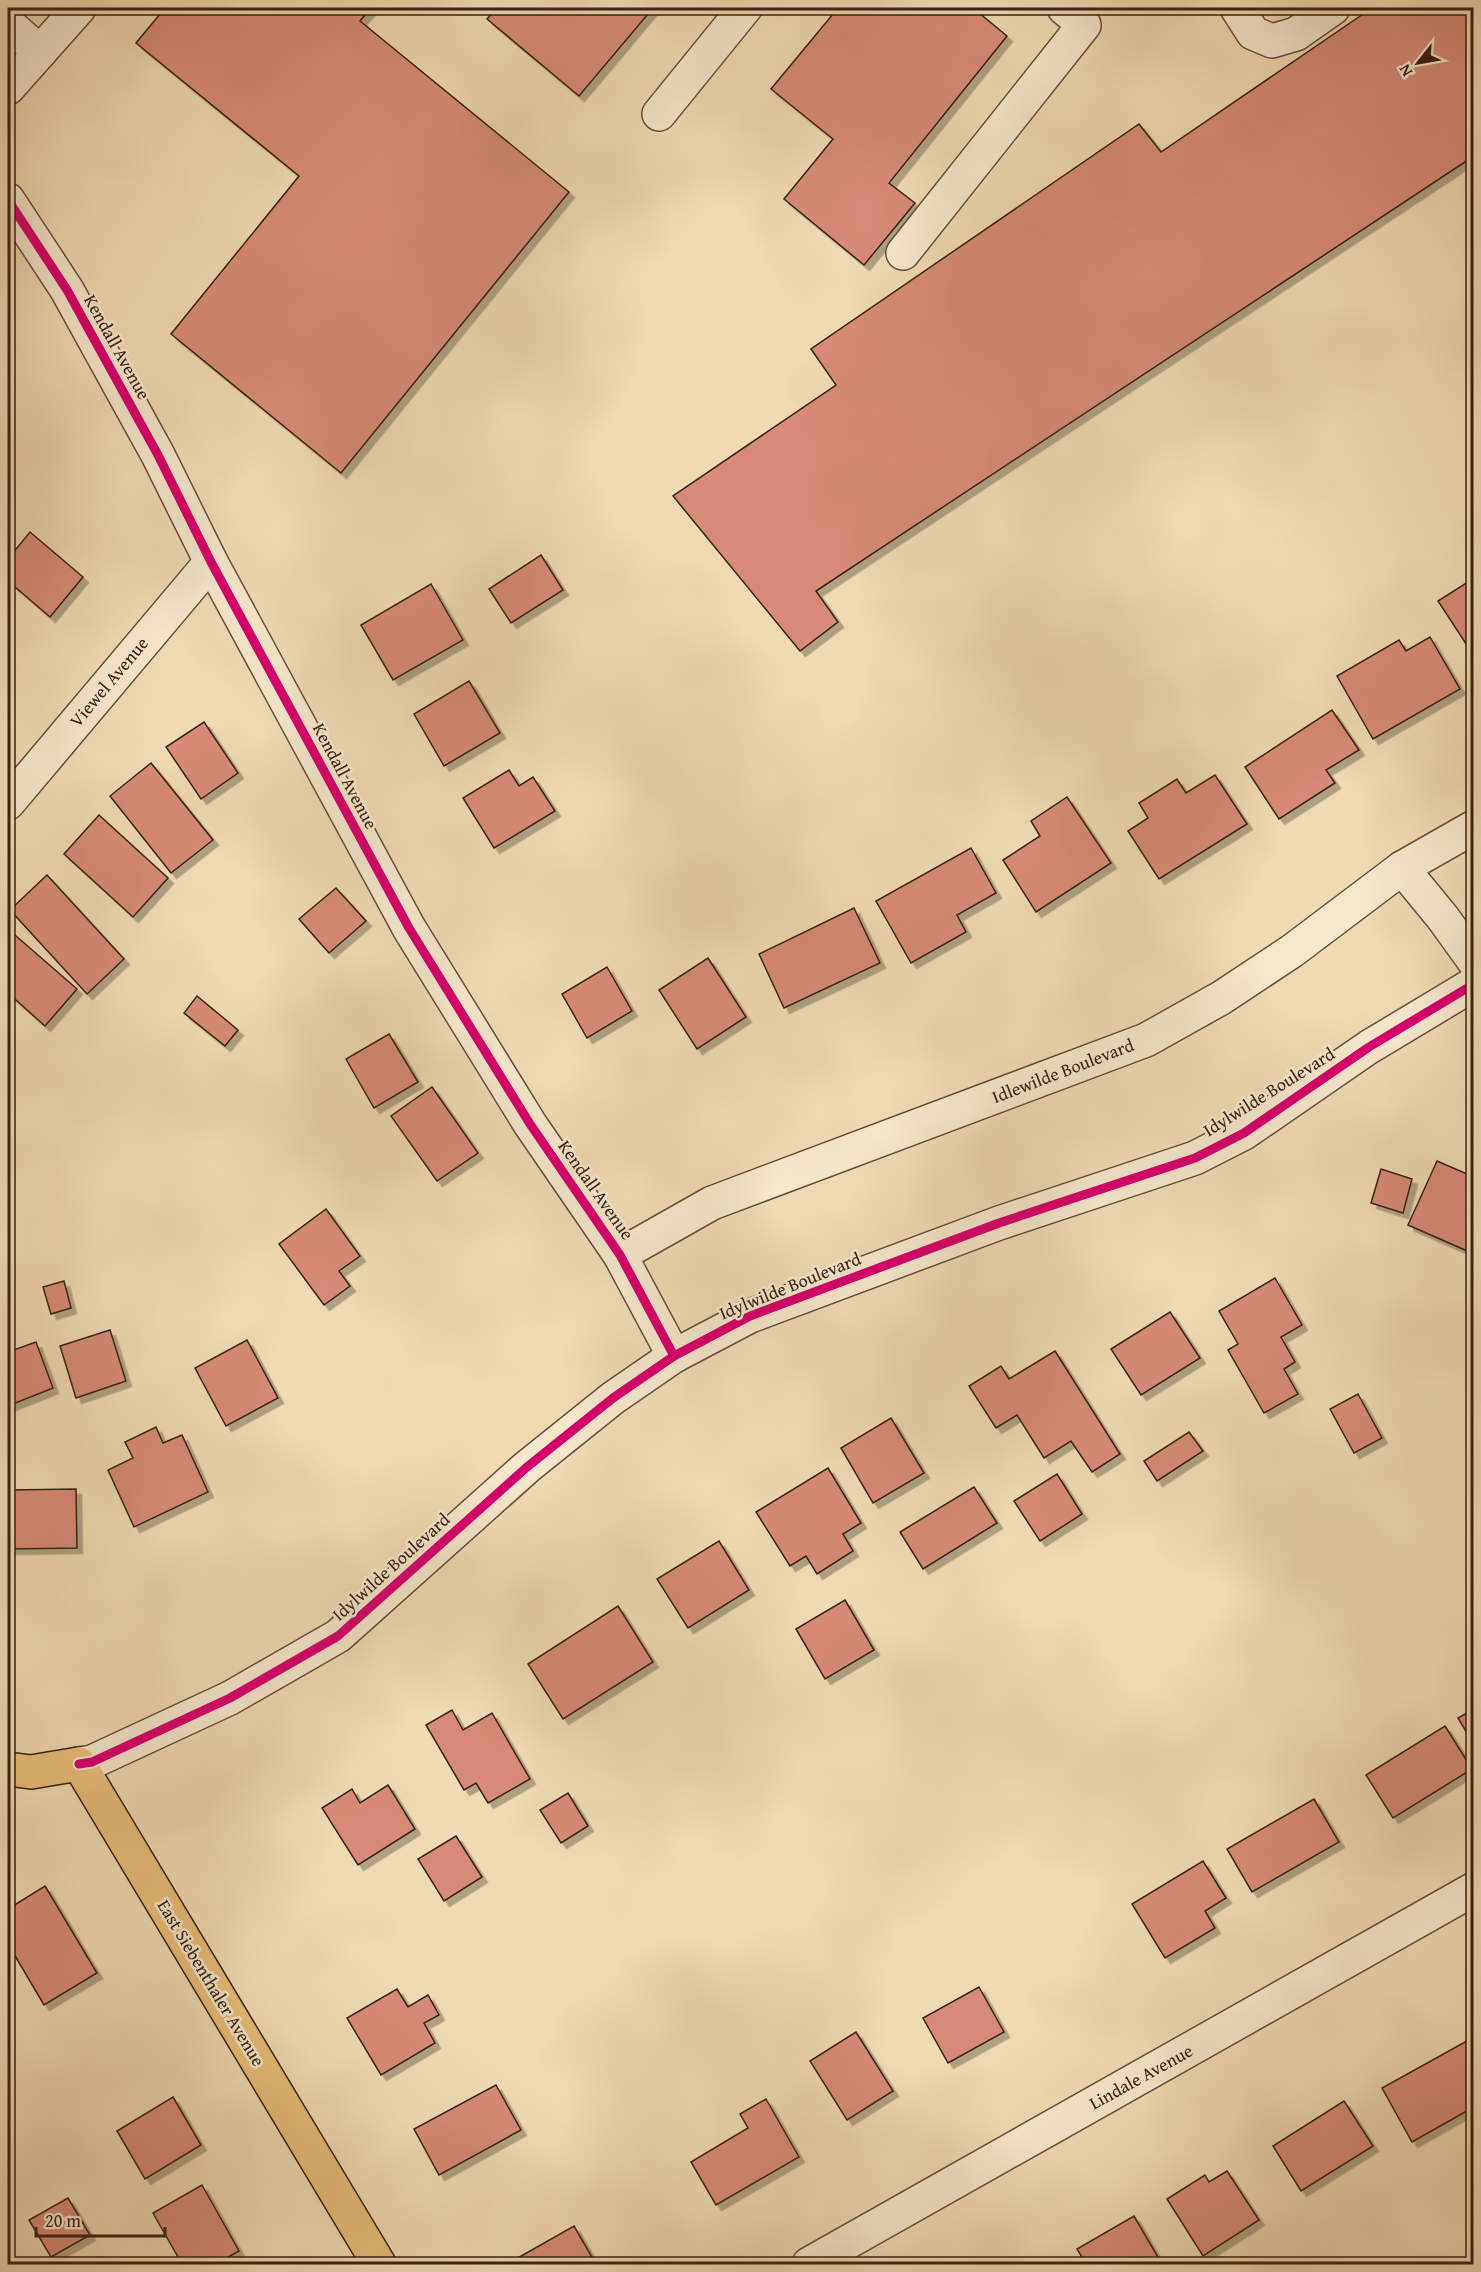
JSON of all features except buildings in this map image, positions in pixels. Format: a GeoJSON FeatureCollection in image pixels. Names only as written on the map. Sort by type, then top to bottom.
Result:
{"type":"FeatureCollection","features":[{"type":"Feature","properties":{"kind":"main road"},"geometry":{"type":"LineString","coordinates":[[8,1769],[31,1772],[79,1764]]}},
{"type":"Feature","properties":{"kind":"main road","name":"East Siebenthaler Avenue"},"geometry":{"type":"LineString","coordinates":[[79,1764],[380,2265]]}},
{"type":"Feature","properties":{"kind":"street"},"geometry":{"type":"LineString","coordinates":[[8,88],[79,8]]}},
{"type":"Feature","properties":{"kind":"street"},"geometry":{"type":"LineString","coordinates":[[659,114],[745,8]]}},
{"type":"Feature","properties":{"kind":"street"},"geometry":{"type":"LineString","coordinates":[[903,253],[1084,25],[1064,8]]}},
{"type":"Feature","properties":{"kind":"street"},"geometry":{"type":"LineString","coordinates":[[1237,8],[1253,33],[1272,41],[1296,34],[1333,8]]}},
{"type":"Feature","properties":{"kind":"street"},"geometry":{"type":"LineString","coordinates":[[8,24],[40,52]]}},
{"type":"Feature","properties":{"kind":"street","name":"Kendall Avenue"},"geometry":{"type":"LineString","coordinates":[[8,200],[67,290],[158,455],[211,562],[409,928],[530,1124],[620,1255],[674,1356]]}},
{"type":"Feature","properties":{"kind":"street","name":"Viewel Avenue"},"geometry":{"type":"LineString","coordinates":[[8,802],[211,562]]}},
{"type":"Feature","properties":{"kind":"street","name":"Idlewilde Boulevard"},"geometry":{"type":"LineString","coordinates":[[620,1255],[712,1203],[1146,1040],[1221,998],[1283,957],[1402,868],[1473,827]]}},
{"type":"Feature","properties":{"kind":"street"},"geometry":{"type":"LineString","coordinates":[[1402,868],[1443,918],[1473,961]]}},
{"type":"Feature","properties":{"kind":"street","name":"Idylwilde Boulevard"},"geometry":{"type":"LineString","coordinates":[[79,1764],[92,1762],[230,1698],[338,1636],[527,1467],[613,1398],[674,1356],[750,1316],[999,1223],[1195,1158],[1244,1132],[1369,1047],[1473,984]]}},
{"type":"Feature","properties":{"kind":"street","name":"Lindale Avenue"},"geometry":{"type":"LineString","coordinates":[[809,2265],[1473,1889]]}},
{"type":"Feature","properties":{"kind":"cycle path"},"geometry":{"type":"LineString","coordinates":[[8,200],[67,290],[158,455],[211,562],[409,928],[530,1124],[620,1255],[674,1356]]}},
{"type":"Feature","properties":{"kind":"cycle path"},"geometry":{"type":"LineString","coordinates":[[79,1764],[92,1762],[230,1698],[338,1636],[527,1467],[613,1398],[674,1356],[750,1316],[999,1223],[1195,1158],[1244,1133],[1369,1047],[1474,984]]}}]}
